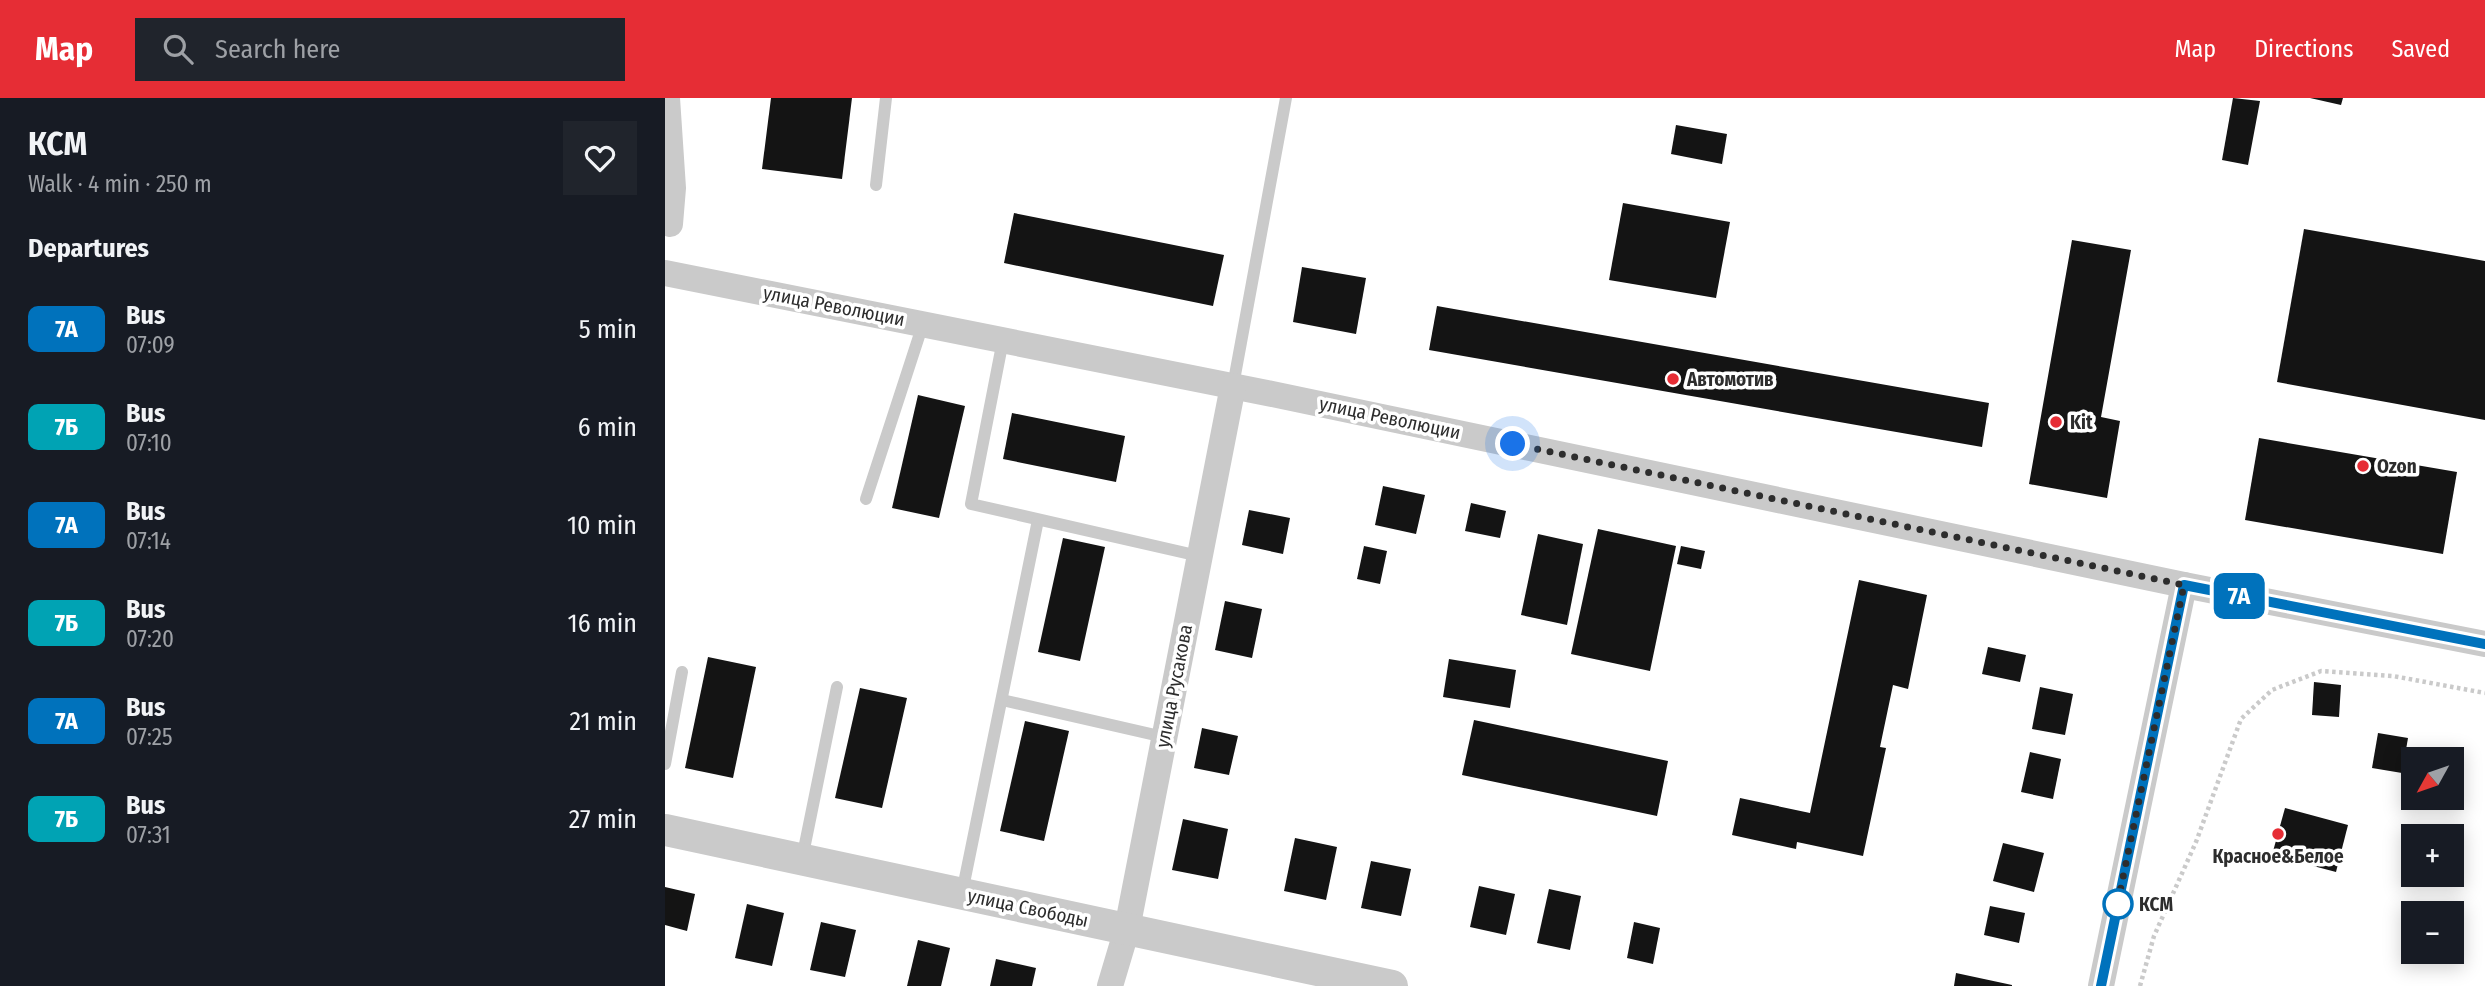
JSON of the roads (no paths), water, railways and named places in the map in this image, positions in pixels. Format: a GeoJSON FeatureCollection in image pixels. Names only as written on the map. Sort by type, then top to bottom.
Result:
{"type":"FeatureCollection","features":[{"type":"Feature","properties":{"kind":"street"},"geometry":{"type":"LineString","coordinates":[[667,98],[673,188],[670,223]]}},
{"type":"Feature","properties":{"kind":"street","name":"улица Революции"},"geometry":{"type":"LineString","coordinates":[[665,273],[1233,386],[2184,585],[2485,644]]}},
{"type":"Feature","properties":{"kind":"street","name":"улица Русакова"},"geometry":{"type":"LineString","coordinates":[[1110,986],[1127,929],[1233,386]]}},
{"type":"Feature","properties":{"kind":"street"},"geometry":{"type":"LineString","coordinates":[[2101,986],[2184,585]]}},
{"type":"Feature","properties":{"kind":"street","name":"улица Свободы"},"geometry":{"type":"LineString","coordinates":[[665,830],[1392,986]]}},
{"type":"Feature","properties":{"kind":"lane"},"geometry":{"type":"LineString","coordinates":[[876,185],[885,98]]}},
{"type":"Feature","properties":{"kind":"lane"},"geometry":{"type":"LineString","coordinates":[[1233,386],[1286,98]]}},
{"type":"Feature","properties":{"kind":"lane"},"geometry":{"type":"LineString","coordinates":[[866,499],[923,324]]}},
{"type":"Feature","properties":{"kind":"lane"},"geometry":{"type":"LineString","coordinates":[[1003,340],[971,504],[1199,556]]}},
{"type":"Feature","properties":{"kind":"lane"},"geometry":{"type":"LineString","coordinates":[[962,894],[1038,520]]}},
{"type":"Feature","properties":{"kind":"lane"},"geometry":{"type":"LineString","coordinates":[[665,764],[682,672]]}},
{"type":"Feature","properties":{"kind":"lane"},"geometry":{"type":"LineString","coordinates":[[802,859],[837,687]]}},
{"type":"Feature","properties":{"kind":"lane"},"geometry":{"type":"LineString","coordinates":[[1002,700],[1164,737]]}},
{"type":"Feature","properties":{"kind":"place","name":"Автомотив"},"geometry":{"type":"Point","coordinates":[1673,379]}},
{"type":"Feature","properties":{"kind":"place","name":"Kit"},"geometry":{"type":"Point","coordinates":[2056,422]}},
{"type":"Feature","properties":{"kind":"place","name":"Ozon"},"geometry":{"type":"Point","coordinates":[2363,466]}},
{"type":"Feature","properties":{"kind":"place","name":"Красное&Белое"},"geometry":{"type":"Point","coordinates":[2278,834]}},
{"type":"Feature","properties":{"kind":"place","name":"КСМ"},"geometry":{"type":"Point","coordinates":[2118,904]}}]}
